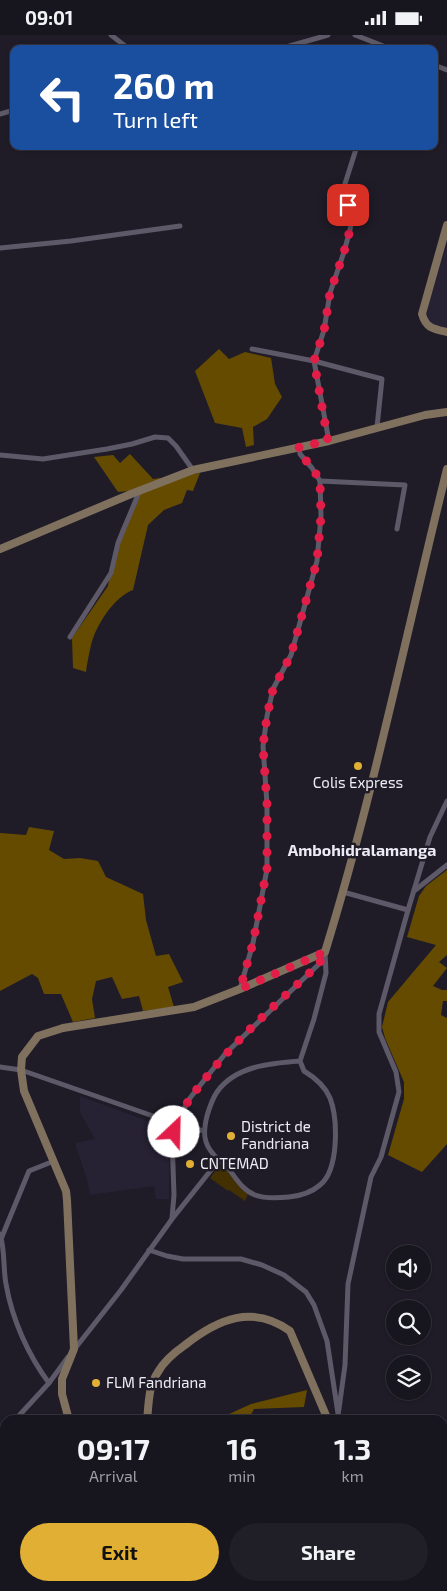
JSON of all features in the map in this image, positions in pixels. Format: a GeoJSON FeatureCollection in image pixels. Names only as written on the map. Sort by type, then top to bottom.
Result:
{"type":"FeatureCollection","features":[{"type":"Feature","properties":{"kind":"main road"},"geometry":{"type":"LineString","coordinates":[[447,225],[422,314],[424,323],[430,327],[447,332]]}},
{"type":"Feature","properties":{"kind":"main road"},"geometry":{"type":"LineString","coordinates":[[0,549],[140,490],[193,470],[328,441],[425,415],[447,412]]}},
{"type":"Feature","properties":{"kind":"main road"},"geometry":{"type":"LineString","coordinates":[[68,1415],[62,1394],[62,1379],[74,1349],[66,1191],[24,1091],[21,1070],[22,1057],[38,1036],[63,1028],[194,1007],[325,952],[343,892],[406,646],[445,488],[447,469]]}},
{"type":"Feature","properties":{"kind":"main road"},"geometry":{"type":"LineString","coordinates":[[147,1415],[148,1395],[157,1373],[167,1360],[199,1333],[226,1320],[246,1317],[268,1319],[279,1323],[290,1331],[326,1415]]}},
{"type":"Feature","properties":{"kind":"street"},"geometry":{"type":"LineString","coordinates":[[111,35],[124,45]]}},
{"type":"Feature","properties":{"kind":"street"},"geometry":{"type":"LineString","coordinates":[[293,45],[328,35]]}},
{"type":"Feature","properties":{"kind":"street"},"geometry":{"type":"LineString","coordinates":[[355,35],[380,45]]}},
{"type":"Feature","properties":{"kind":"street"},"geometry":{"type":"LineString","coordinates":[[328,441],[314,361],[324,331],[330,293],[350,230],[352,217],[343,190],[356,150]]}},
{"type":"Feature","properties":{"kind":"street"},"geometry":{"type":"LineString","coordinates":[[0,248],[71,241],[180,226]]}},
{"type":"Feature","properties":{"kind":"street"},"geometry":{"type":"LineString","coordinates":[[252,349],[314,361],[382,379],[377,427]]}},
{"type":"Feature","properties":{"kind":"street"},"geometry":{"type":"LineString","coordinates":[[0,455],[43,459],[107,449],[155,437],[168,438],[176,445],[193,470]]}},
{"type":"Feature","properties":{"kind":"street"},"geometry":{"type":"LineString","coordinates":[[240,989],[253,943],[267,869],[267,804],[263,746],[267,716],[273,689],[291,655],[317,561],[321,516],[320,481],[312,467],[300,454],[299,447]]}},
{"type":"Feature","properties":{"kind":"street"},"geometry":{"type":"LineString","coordinates":[[320,481],[405,485],[396,529]]}},
{"type":"Feature","properties":{"kind":"street"},"geometry":{"type":"LineString","coordinates":[[70,637],[111,573],[118,543],[140,490]]}},
{"type":"Feature","properties":{"kind":"street"},"geometry":{"type":"LineString","coordinates":[[339,1415],[345,1365],[348,1284],[371,1177],[381,1157],[399,1093],[396,1072],[383,1045],[378,1024],[408,910],[430,837],[447,801]]}},
{"type":"Feature","properties":{"kind":"street"},"geometry":{"type":"LineString","coordinates":[[414,891],[447,865]]}},
{"type":"Feature","properties":{"kind":"street"},"geometry":{"type":"LineString","coordinates":[[343,892],[408,910]]}},
{"type":"Feature","properties":{"kind":"street"},"geometry":{"type":"LineString","coordinates":[[300,1061],[271,1063],[244,1071],[229,1079],[217,1092],[208,1114],[204,1131],[209,1147],[237,1181],[255,1195],[278,1198],[299,1196],[321,1185],[331,1169],[336,1145],[335,1120],[329,1097],[315,1078],[304,1071],[300,1061],[314,1019],[326,973],[325,952]]}},
{"type":"Feature","properties":{"kind":"street"},"geometry":{"type":"LineString","coordinates":[[172,1219],[174,1195],[172,1138],[176,1124],[190,1098],[225,1054],[319,964],[325,952]]}},
{"type":"Feature","properties":{"kind":"street"},"geometry":{"type":"LineString","coordinates":[[0,1067],[21,1070],[176,1124],[204,1131]]}},
{"type":"Feature","properties":{"kind":"street"},"geometry":{"type":"LineString","coordinates":[[20,1415],[49,1383],[218,1160]]}},
{"type":"Feature","properties":{"kind":"street"},"geometry":{"type":"LineString","coordinates":[[0,1250],[1,1235],[29,1171],[54,1161]]}},
{"type":"Feature","properties":{"kind":"street"},"geometry":{"type":"LineString","coordinates":[[1,1235],[6,1285],[20,1331],[38,1367],[49,1383]]}},
{"type":"Feature","properties":{"kind":"street"},"geometry":{"type":"LineString","coordinates":[[149,1250],[183,1259],[241,1259],[262,1265],[284,1275],[306,1292],[314,1305],[327,1341],[339,1415]]}},
{"type":"Feature","properties":{"kind":"shaded area"},"geometry":{"type":"Polygon","coordinates":[[[447,243],[447,330],[435,327],[428,319],[427,312],[447,243]]]}},
{"type":"Feature","properties":{"kind":"shaded area"},"geometry":{"type":"Polygon","coordinates":[[[219,349],[229,359],[245,352],[271,358],[275,384],[282,397],[267,419],[253,427],[254,445],[246,447],[242,428],[215,423],[195,371],[219,349]]]}},
{"type":"Feature","properties":{"kind":"shaded area"},"geometry":{"type":"Polygon","coordinates":[[[130,454],[153,479],[200,473],[193,491],[187,490],[182,503],[164,510],[148,525],[133,590],[119,599],[101,621],[93,637],[86,672],[73,668],[72,638],[108,586],[114,551],[121,529],[139,490],[118,492],[94,457],[113,455],[120,463],[130,454]]]}},
{"type":"Feature","properties":{"kind":"shaded area"},"geometry":{"type":"Polygon","coordinates":[[[29,827],[54,831],[49,850],[64,859],[80,858],[98,861],[106,877],[143,894],[146,920],[156,956],[169,954],[183,982],[168,987],[174,1007],[143,1011],[139,996],[122,999],[112,977],[96,981],[92,999],[95,1018],[73,1022],[61,994],[44,994],[38,978],[32,974],[0,991],[0,833],[26,835],[29,827]]]}},
{"type":"Feature","properties":{"kind":"shaded area"},"geometry":{"type":"Polygon","coordinates":[[[447,870],[447,955],[439,962],[447,968],[433,986],[447,990],[447,1001],[443,1001],[441,1015],[447,1018],[447,1144],[422,1172],[388,1155],[404,1099],[404,1082],[382,1027],[388,1002],[436,945],[407,937],[419,896],[426,886],[447,870]]]}},
{"type":"Feature","properties":{"kind":"shaded area"},"geometry":{"type":"Polygon","coordinates":[[[80,1096],[169,1129],[169,1199],[156,1199],[154,1186],[90,1195],[87,1179],[75,1143],[95,1139],[80,1112],[80,1096]]]}},
{"type":"Feature","properties":{"kind":"shaded area"},"geometry":{"type":"Polygon","coordinates":[[[220,1165],[224,1167],[242,1190],[248,1194],[245,1201],[210,1178],[220,1165]]]}},
{"type":"Feature","properties":{"kind":"shaded area"},"geometry":{"type":"Polygon","coordinates":[[[307,1390],[304,1407],[254,1409],[251,1415],[227,1415],[251,1404],[307,1390]]]}},
{"type":"Feature","properties":{"kind":"place","name":"Colis Express"},"geometry":{"type":"Point","coordinates":[358,766]}},
{"type":"Feature","properties":{"kind":"place","name":"District de Fandriana"},"geometry":{"type":"Point","coordinates":[231,1136]}},
{"type":"Feature","properties":{"kind":"place","name":"CNTEMAD"},"geometry":{"type":"Point","coordinates":[190,1164]}},
{"type":"Feature","properties":{"kind":"place","name":"FLM Fandriana"},"geometry":{"type":"Point","coordinates":[96,1383]}},
{"type":"Feature","properties":{"kind":"district","name":"Ambohidralamanga"},"geometry":{"type":"Point","coordinates":[362,850]}},
{"type":"Feature","properties":{"kind":"route"},"geometry":{"type":"LineString","coordinates":[[174,1132],[176,1124],[190,1098],[225,1054],[319,964],[325,952],[240,989],[253,943],[267,869],[267,804],[263,746],[267,716],[273,689],[291,655],[317,561],[321,516],[320,481],[312,467],[300,454],[299,447],[328,441],[314,361],[324,331],[330,293],[350,230],[352,217],[348,205]]}}]}
